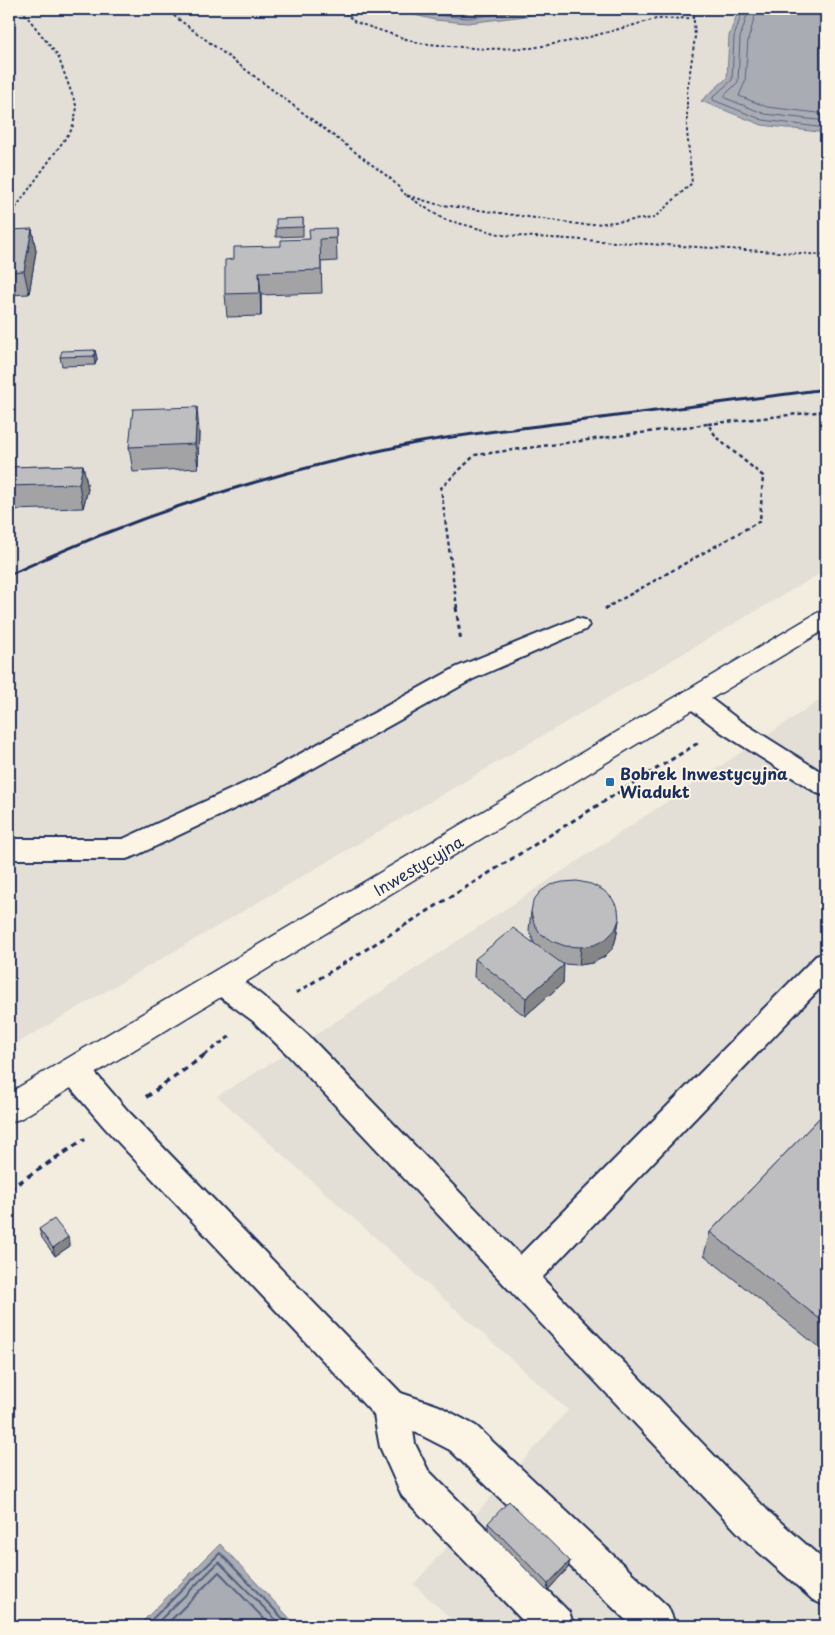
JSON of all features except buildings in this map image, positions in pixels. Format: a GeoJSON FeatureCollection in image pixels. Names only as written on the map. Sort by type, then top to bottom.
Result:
{"type":"FeatureCollection","features":[{"type":"Feature","properties":{"kind":"street","name":"Inwestycyjna"},"geometry":{"type":"LineString","coordinates":[[9,1109],[222,983],[826,618]]}},
{"type":"Feature","properties":{"kind":"lane"},"geometry":{"type":"LineString","coordinates":[[9,849],[126,849],[269,782],[465,673],[577,625]]}},
{"type":"Feature","properties":{"kind":"lane"},"geometry":{"type":"LineString","coordinates":[[693,698],[730,726],[826,787]]}},
{"type":"Feature","properties":{"kind":"lane"},"geometry":{"type":"LineString","coordinates":[[520,1278],[826,964]]}},
{"type":"Feature","properties":{"kind":"lane"},"geometry":{"type":"LineString","coordinates":[[222,983],[263,1013],[299,1046],[756,1525],[826,1587]]}},
{"type":"Feature","properties":{"kind":"lane"},"geometry":{"type":"LineString","coordinates":[[74,1070],[116,1118],[390,1407],[426,1418],[463,1438],[654,1621],[656,1626]]}},
{"type":"Feature","properties":{"kind":"lane"},"geometry":{"type":"LineString","coordinates":[[390,1407],[398,1447],[415,1483],[555,1626]]}},
{"type":"Feature","properties":{"kind":"path"},"geometry":{"type":"LineString","coordinates":[[9,217],[72,130],[77,108],[58,56],[21,9]]}},
{"type":"Feature","properties":{"kind":"path"},"geometry":{"type":"LineString","coordinates":[[165,9],[391,179],[406,195],[443,219],[503,235],[826,255]]}},
{"type":"Feature","properties":{"kind":"path"},"geometry":{"type":"LineString","coordinates":[[341,9],[355,22],[418,43],[485,49],[531,48],[582,39],[656,18],[694,18]]}},
{"type":"Feature","properties":{"kind":"path"},"geometry":{"type":"LineString","coordinates":[[406,195],[436,204],[479,212],[585,225],[654,218],[692,183],[687,131],[687,93],[695,37],[693,9]]}},
{"type":"Feature","properties":{"kind":"path"},"geometry":{"type":"LineString","coordinates":[[465,673],[441,488],[475,455],[708,424],[826,411]]}},
{"type":"Feature","properties":{"kind":"path"},"geometry":{"type":"LineString","coordinates":[[577,625],[760,521],[763,476],[717,438],[708,424]]}},
{"type":"Feature","properties":{"kind":"path"},"geometry":{"type":"LineString","coordinates":[[9,1189],[116,1118],[263,1013],[711,735],[730,726]]}},
{"type":"Feature","properties":{"kind":"shaded area"},"geometry":{"type":"Polygon","coordinates":[[[9,9],[826,9],[826,570],[9,1048],[9,9]]]}},
{"type":"Feature","properties":{"kind":"shaded area"},"geometry":{"type":"Polygon","coordinates":[[[826,696],[826,1626],[458,1626],[414,1584],[568,1410],[217,1096],[299,1046],[826,696]]]}},
{"type":"Feature","properties":{"kind":"water"},"geometry":{"type":"Polygon","coordinates":[[[400,9],[556,9],[526,16],[467,23],[435,20],[403,12],[400,9]]]}},
{"type":"Feature","properties":{"kind":"water"},"geometry":{"type":"Polygon","coordinates":[[[739,9],[826,9],[826,133],[762,125],[701,101],[727,78],[729,36],[739,9]]]}},
{"type":"Feature","properties":{"kind":"water"},"geometry":{"type":"Polygon","coordinates":[[[220,1544],[297,1626],[138,1626],[220,1544]]]}},
{"type":"Feature","properties":{"kind":"railway"},"geometry":{"type":"LineString","coordinates":[[9,575],[105,533],[203,498],[355,456],[426,441],[467,435],[826,389]]}},
{"type":"Feature","properties":{"kind":"place","name":"Bobrek Inwestycyjna Wiadukt"},"geometry":{"type":"Point","coordinates":[610,782]}}]}
